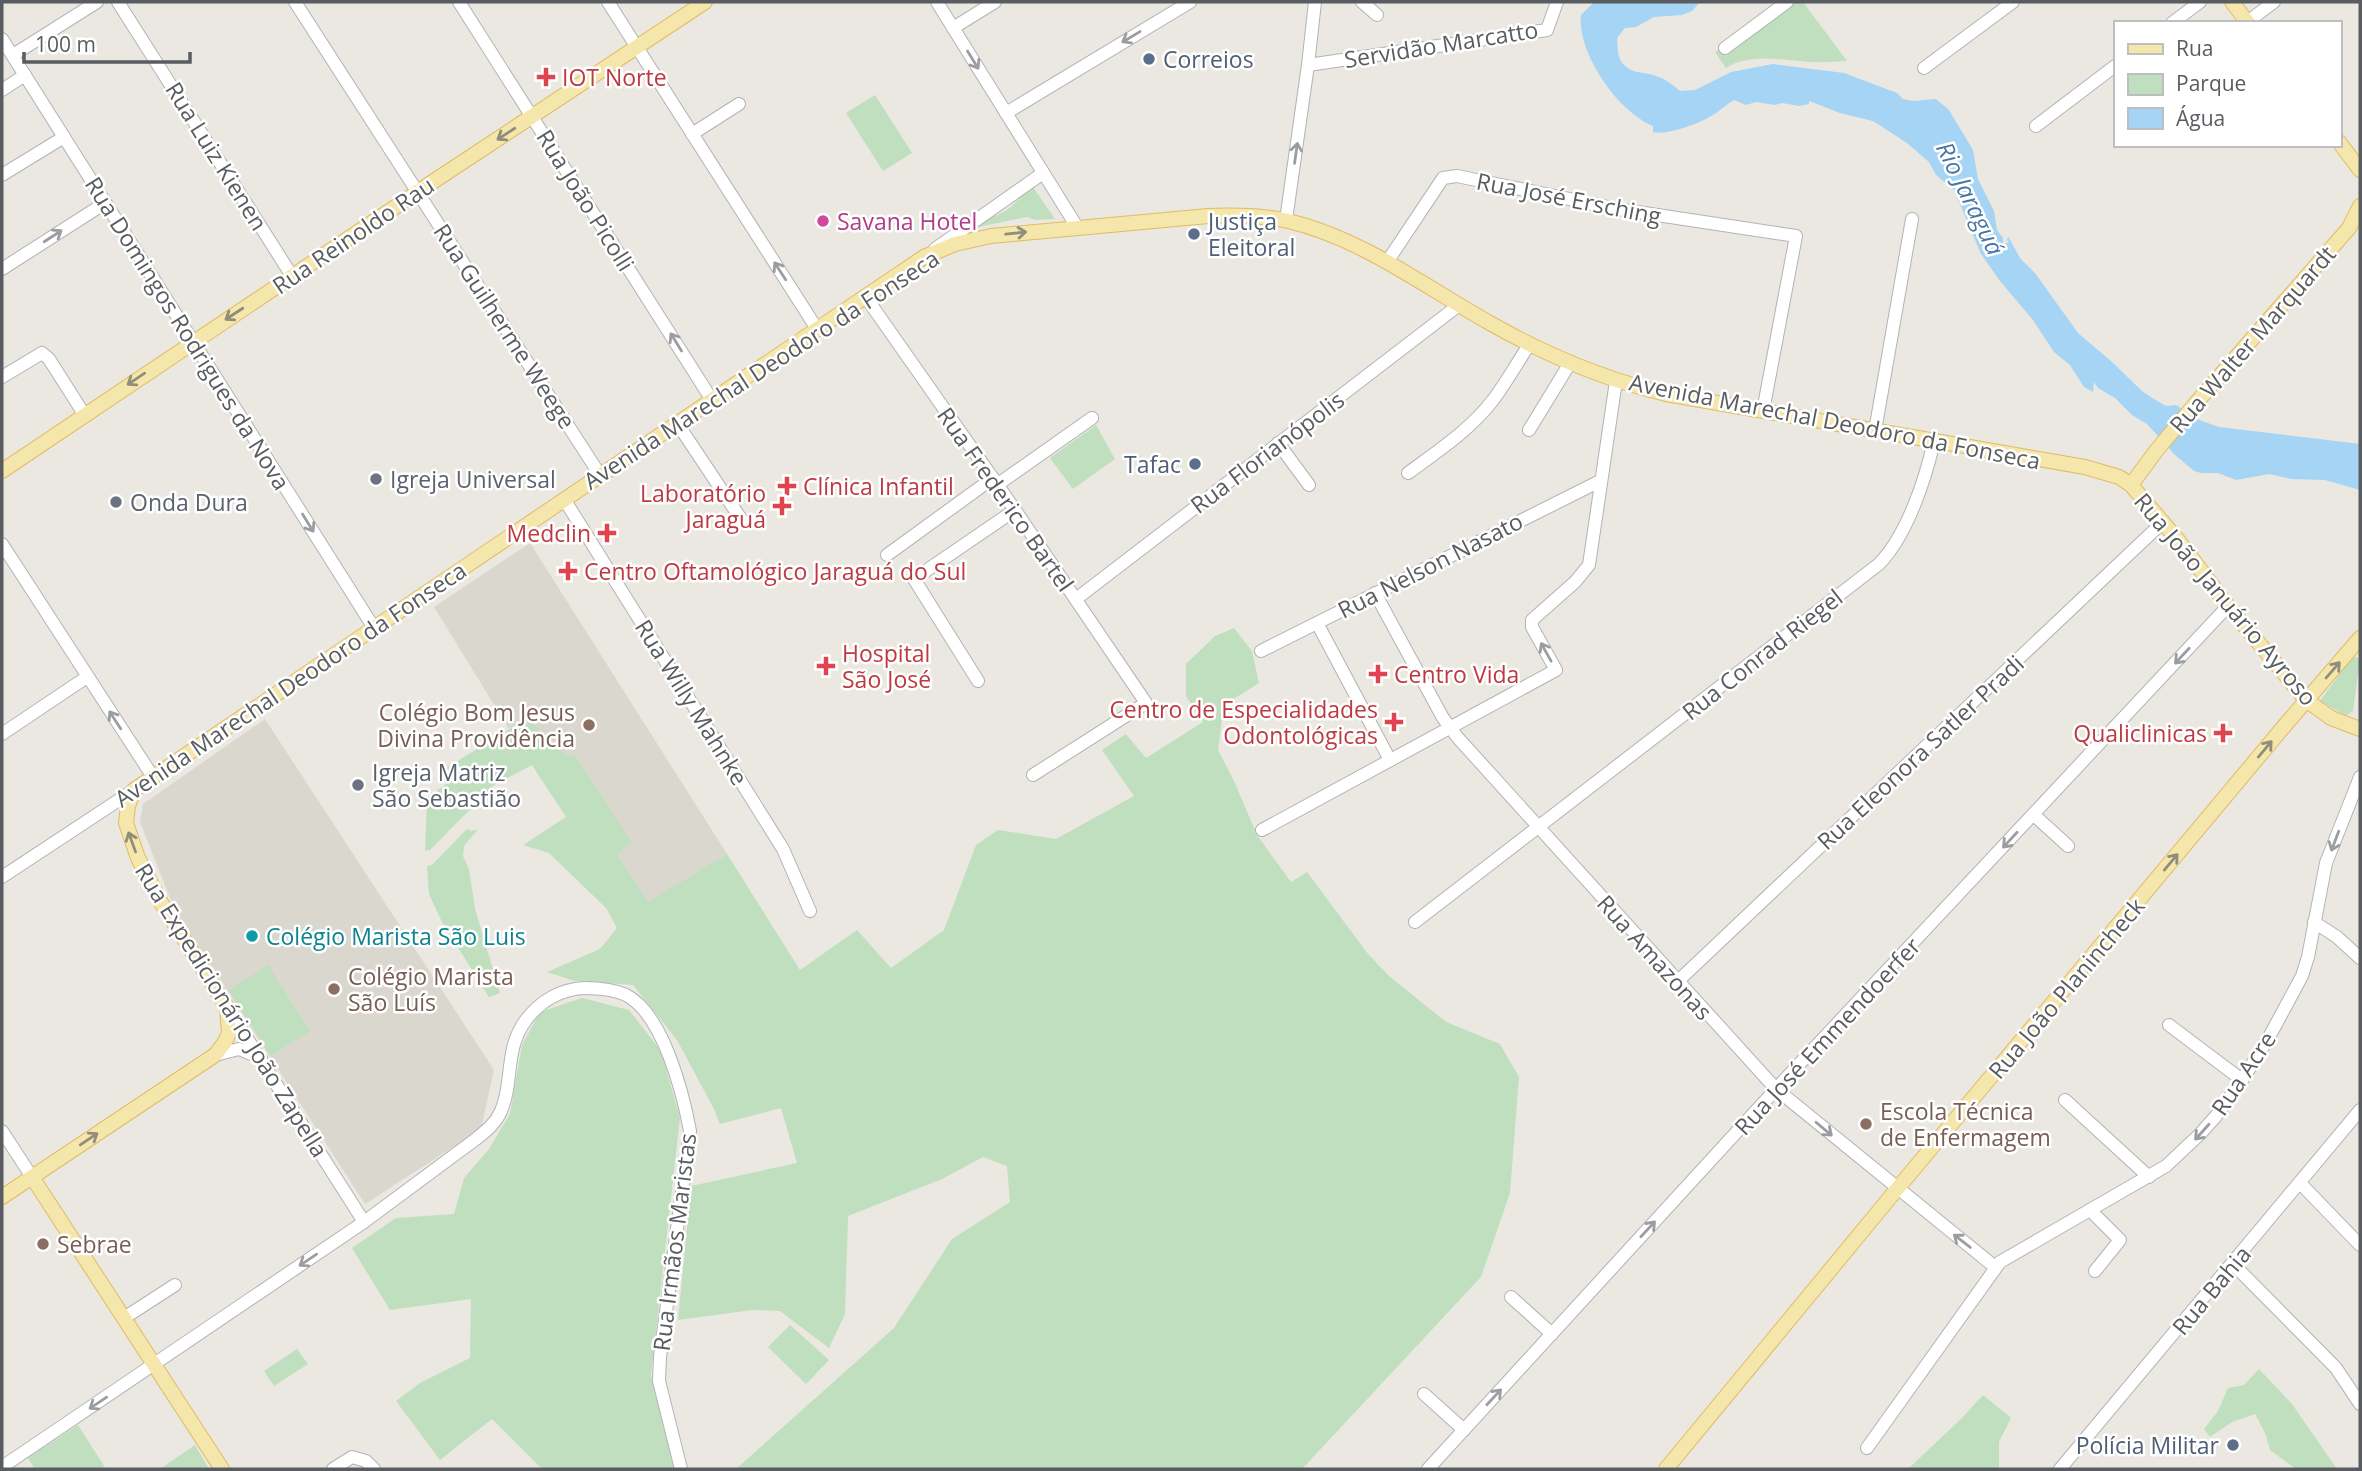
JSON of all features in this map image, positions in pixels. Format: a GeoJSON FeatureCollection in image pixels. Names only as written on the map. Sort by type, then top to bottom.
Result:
{"type":"FeatureCollection","features":[{"type":"Feature","properties":{"kind":"main road","name":"Rua Reinoldo Rau"},"geometry":{"type":"LineString","coordinates":[[2,471],[193,341],[705,2]]}},
{"type":"Feature","properties":{"kind":"main road"},"geometry":{"type":"LineString","coordinates":[[2232,2],[2247,21]]}},
{"type":"Feature","properties":{"kind":"main road"},"geometry":{"type":"LineString","coordinates":[[2341,145],[2360,170]]}},
{"type":"Feature","properties":{"kind":"main road","name":"Rua Walter Marquardt"},"geometry":{"type":"LineString","coordinates":[[2131,485],[2196,403],[2355,225],[2360,206]]}},
{"type":"Feature","properties":{"kind":"main road","name":"Avenida Marechal Deodoro da Fonseca"},"geometry":{"type":"LineString","coordinates":[[134,790],[924,257],[955,244],[991,236],[1208,216],[1286,220],[1340,239],[1387,262],[1529,345],[1616,381],[1666,394],[2085,467],[2119,477],[2131,485]]}},
{"type":"Feature","properties":{"kind":"main road","name":"Rua João Januário Ayroso"},"geometry":{"type":"LineString","coordinates":[[2131,485],[2306,700],[2331,718],[2358,726]]}},
{"type":"Feature","properties":{"kind":"main road","name":"Rua João Planincheck"},"geometry":{"type":"LineString","coordinates":[[1667,1469],[1897,1189],[2360,638]]}},
{"type":"Feature","properties":{"kind":"main road","name":"Rua Expedicionário João Zapella"},"geometry":{"type":"LineString","coordinates":[[134,790],[126,823],[138,858],[160,901],[226,1007]]}},
{"type":"Feature","properties":{"kind":"main road"},"geometry":{"type":"LineString","coordinates":[[2,1197],[215,1055],[229,1033],[226,1007]]}},
{"type":"Feature","properties":{"kind":"main road"},"geometry":{"type":"LineString","coordinates":[[32,1177],[222,1469]]}},
{"type":"Feature","properties":{"kind":"street"},"geometry":{"type":"LineString","coordinates":[[13,55],[97,2]]}},
{"type":"Feature","properties":{"kind":"street","name":"Rua Luiz Kienen"},"geometry":{"type":"LineString","coordinates":[[118,2],[292,276]]}},
{"type":"Feature","properties":{"kind":"street","name":"Rua Guilherme Weege"},"geometry":{"type":"LineString","coordinates":[[295,2],[600,475]]}},
{"type":"Feature","properties":{"kind":"street","name":"Rua João Picolli"},"geometry":{"type":"LineString","coordinates":[[459,2],[712,400]]}},
{"type":"Feature","properties":{"kind":"street"},"geometry":{"type":"LineString","coordinates":[[608,2],[817,329]]}},
{"type":"Feature","properties":{"kind":"street"},"geometry":{"type":"LineString","coordinates":[[937,2],[1077,228]]}},
{"type":"Feature","properties":{"kind":"street"},"geometry":{"type":"LineString","coordinates":[[953,28],[995,2]]}},
{"type":"Feature","properties":{"kind":"street"},"geometry":{"type":"LineString","coordinates":[[1006,113],[1190,2]]}},
{"type":"Feature","properties":{"kind":"street"},"geometry":{"type":"LineString","coordinates":[[1362,2],[1377,15]]}},
{"type":"Feature","properties":{"kind":"street","name":"Servidão Marcatto"},"geometry":{"type":"LineString","coordinates":[[1308,65],[1547,30],[1557,2]]}},
{"type":"Feature","properties":{"kind":"street"},"geometry":{"type":"LineString","coordinates":[[1725,48],[1787,2]]}},
{"type":"Feature","properties":{"kind":"street"},"geometry":{"type":"LineString","coordinates":[[1924,68],[2013,2]]}},
{"type":"Feature","properties":{"kind":"street"},"geometry":{"type":"LineString","coordinates":[[2175,21],[2200,2]]}},
{"type":"Feature","properties":{"kind":"street"},"geometry":{"type":"LineString","coordinates":[[2249,21],[2274,2]]}},
{"type":"Feature","properties":{"kind":"street"},"geometry":{"type":"LineString","coordinates":[[1286,220],[1317,3]]}},
{"type":"Feature","properties":{"kind":"street","name":"Rua Domingos Rodrigues da Nova"},"geometry":{"type":"LineString","coordinates":[[2,39],[374,628]]}},
{"type":"Feature","properties":{"kind":"street"},"geometry":{"type":"LineString","coordinates":[[2036,126],[2114,67]]}},
{"type":"Feature","properties":{"kind":"street"},"geometry":{"type":"LineString","coordinates":[[2,90],[25,75]]}},
{"type":"Feature","properties":{"kind":"street"},"geometry":{"type":"LineString","coordinates":[[692,134],[739,104]]}},
{"type":"Feature","properties":{"kind":"street"},"geometry":{"type":"LineString","coordinates":[[2,175],[64,137]]}},
{"type":"Feature","properties":{"kind":"street"},"geometry":{"type":"LineString","coordinates":[[924,257],[1043,173]]}},
{"type":"Feature","properties":{"kind":"street","name":"Rua José Ersching"},"geometry":{"type":"LineString","coordinates":[[1387,262],[1443,178],[1457,176],[1618,209],[1796,236],[1763,411]]}},
{"type":"Feature","properties":{"kind":"street"},"geometry":{"type":"LineString","coordinates":[[2,269],[105,202]]}},
{"type":"Feature","properties":{"kind":"street"},"geometry":{"type":"LineString","coordinates":[[1875,430],[1912,219]]}},
{"type":"Feature","properties":{"kind":"street","name":"Rua Frederico Bartel"},"geometry":{"type":"LineString","coordinates":[[865,296],[1146,703],[1033,775]]}},
{"type":"Feature","properties":{"kind":"street","name":"Rua Florianópolis"},"geometry":{"type":"LineString","coordinates":[[1076,599],[1459,305]]}},
{"type":"Feature","properties":{"kind":"street"},"geometry":{"type":"LineString","coordinates":[[1408,473],[1454,439],[1478,416],[1493,400],[1529,345]]}},
{"type":"Feature","properties":{"kind":"street"},"geometry":{"type":"LineString","coordinates":[[2,377],[42,353],[49,359],[84,414]]}},
{"type":"Feature","properties":{"kind":"street"},"geometry":{"type":"LineString","coordinates":[[1529,430],[1570,363]]}},
{"type":"Feature","properties":{"kind":"street"},"geometry":{"type":"LineString","coordinates":[[1262,830],[1556,670],[1532,627],[1532,620],[1575,582],[1589,565],[1616,381]]}},
{"type":"Feature","properties":{"kind":"street"},"geometry":{"type":"LineString","coordinates":[[887,555],[1092,418]]}},
{"type":"Feature","properties":{"kind":"street"},"geometry":{"type":"LineString","coordinates":[[677,423],[743,522]]}},
{"type":"Feature","properties":{"kind":"street","name":"Rua Conrad Riegel"},"geometry":{"type":"LineString","coordinates":[[1415,922],[1879,564],[1902,531],[1923,480],[1934,441]]}},
{"type":"Feature","properties":{"kind":"street"},"geometry":{"type":"LineString","coordinates":[[1278,443],[1309,485]]}},
{"type":"Feature","properties":{"kind":"street","name":"Rua Nelson Nasato"},"geometry":{"type":"LineString","coordinates":[[1261,651],[1600,481]]}},
{"type":"Feature","properties":{"kind":"street","name":"Rua Willy Mahnke"},"geometry":{"type":"LineString","coordinates":[[564,499],[780,844],[810,911]]}},
{"type":"Feature","properties":{"kind":"street"},"geometry":{"type":"LineString","coordinates":[[978,681],[914,579],[1015,510]]}},
{"type":"Feature","properties":{"kind":"street","name":"Rua Eleonora Satler Pradi"},"geometry":{"type":"LineString","coordinates":[[1677,982],[2163,522]]}},
{"type":"Feature","properties":{"kind":"street"},"geometry":{"type":"LineString","coordinates":[[2,544],[153,777]]}},
{"type":"Feature","properties":{"kind":"street","name":"Rua Amazonas"},"geometry":{"type":"LineString","coordinates":[[1375,593],[1449,727],[1677,982],[1776,1089],[1995,1267]]}},
{"type":"Feature","properties":{"kind":"street","name":"Rua José Emmendoerfer"},"geometry":{"type":"LineString","coordinates":[[1432,1468],[1776,1089],[2228,606]]}},
{"type":"Feature","properties":{"kind":"street"},"geometry":{"type":"LineString","coordinates":[[1317,623],[1390,760]]}},
{"type":"Feature","properties":{"kind":"street"},"geometry":{"type":"LineString","coordinates":[[2,734],[87,677]]}},
{"type":"Feature","properties":{"kind":"street","name":"Rua Acre"},"geometry":{"type":"LineString","coordinates":[[1995,1267],[2005,1258],[2166,1166],[2200,1134],[2242,1080],[2302,976],[2326,863],[2360,777]]}},
{"type":"Feature","properties":{"kind":"street","name":"Avenida Marechal Deodoro da Fonseca"},"geometry":{"type":"LineString","coordinates":[[2,877],[134,790]]}},
{"type":"Feature","properties":{"kind":"street"},"geometry":{"type":"LineString","coordinates":[[2,870],[102,803],[116,802]]}},
{"type":"Feature","properties":{"kind":"street"},"geometry":{"type":"LineString","coordinates":[[2,885],[109,815],[116,802]]}},
{"type":"Feature","properties":{"kind":"street"},"geometry":{"type":"LineString","coordinates":[[2034,815],[2068,846]]}},
{"type":"Feature","properties":{"kind":"street"},"geometry":{"type":"LineString","coordinates":[[2314,922],[2337,937],[2360,958]]}},
{"type":"Feature","properties":{"kind":"street","name":"Rua Irmãos Maristas"},"geometry":{"type":"LineString","coordinates":[[2,1467],[364,1222],[476,1139],[495,1121],[505,1100],[512,1048],[525,1021],[548,999],[564,991],[594,988],[615,990],[636,1002],[663,1043],[676,1073],[690,1131],[659,1381],[681,1469]]}},
{"type":"Feature","properties":{"kind":"street","name":"Rua Expedicionário João Zapella"},"geometry":{"type":"LineString","coordinates":[[226,1007],[364,1222]]}},
{"type":"Feature","properties":{"kind":"street"},"geometry":{"type":"LineString","coordinates":[[2169,1025],[2242,1080]]}},
{"type":"Feature","properties":{"kind":"street"},"geometry":{"type":"LineString","coordinates":[[215,1055],[239,1049],[261,1058]]}},
{"type":"Feature","properties":{"kind":"street"},"geometry":{"type":"LineString","coordinates":[[2065,1100],[2149,1177]]}},
{"type":"Feature","properties":{"kind":"street","name":"Rua Bahia"},"geometry":{"type":"LineString","coordinates":[[2060,1469],[2360,1110]]}},
{"type":"Feature","properties":{"kind":"street"},"geometry":{"type":"LineString","coordinates":[[2,1131],[32,1177]]}},
{"type":"Feature","properties":{"kind":"street"},"geometry":{"type":"LineString","coordinates":[[2300,1183],[2360,1245]]}},
{"type":"Feature","properties":{"kind":"street"},"geometry":{"type":"LineString","coordinates":[[2090,1210],[2120,1240],[2095,1271]]}},
{"type":"Feature","properties":{"kind":"street"},"geometry":{"type":"LineString","coordinates":[[2233,1264],[2336,1368],[2360,1404]]}},
{"type":"Feature","properties":{"kind":"street"},"geometry":{"type":"LineString","coordinates":[[1867,1448],[1995,1267]]}},
{"type":"Feature","properties":{"kind":"street"},"geometry":{"type":"LineString","coordinates":[[124,1318],[175,1285]]}},
{"type":"Feature","properties":{"kind":"street"},"geometry":{"type":"LineString","coordinates":[[1511,1297],[1552,1334]]}},
{"type":"Feature","properties":{"kind":"street"},"geometry":{"type":"LineString","coordinates":[[1424,1394],[1464,1430]]}},
{"type":"Feature","properties":{"kind":"street"},"geometry":{"type":"LineString","coordinates":[[334,1469],[352,1457],[366,1461],[374,1469]]}},
{"type":"Feature","properties":{"kind":"shaded area","name":"Colégio Bom Jesus Divina Providência"},"geometry":{"type":"Polygon","coordinates":[[[530,543],[727,854],[648,903],[529,718],[509,729],[434,607],[530,543]]]}},
{"type":"Feature","properties":{"kind":"shaded area","name":"Colégio Marista São Luís"},"geometry":{"type":"Polygon","coordinates":[[[265,719],[494,1070],[481,1129],[365,1204],[174,908],[140,822],[143,804],[265,719]]]}},
{"type":"Feature","properties":{"kind":"green space"},"geometry":{"type":"Polygon","coordinates":[[[1790,2],[1803,2],[1847,61],[1757,59],[1746,60],[1726,68],[1715,52],[1790,2]]]}},
{"type":"Feature","properties":{"kind":"green space"},"geometry":{"type":"Polygon","coordinates":[[[875,95],[912,153],[883,171],[846,113],[875,95]]]}},
{"type":"Feature","properties":{"kind":"green space"},"geometry":{"type":"Polygon","coordinates":[[[1033,187],[1055,219],[1035,220],[1027,217],[978,227],[976,225],[1008,209],[1033,187]]]}},
{"type":"Feature","properties":{"kind":"green space"},"geometry":{"type":"Polygon","coordinates":[[[1096,425],[1115,459],[1073,489],[1050,458],[1096,425]]]}},
{"type":"Feature","properties":{"kind":"green space"},"geometry":{"type":"Polygon","coordinates":[[[1234,628],[1252,651],[1259,683],[1224,705],[1218,750],[1257,835],[1291,882],[1307,872],[1368,954],[1389,976],[1446,1022],[1500,1044],[1519,1077],[1510,1193],[1481,1277],[1302,1469],[736,1469],[894,1328],[952,1239],[1010,1202],[1007,1166],[983,1157],[942,1179],[848,1216],[845,1314],[829,1348],[780,1311],[752,1310],[678,1320],[691,1186],[797,1163],[781,1108],[720,1124],[677,1040],[633,985],[575,981],[547,972],[600,949],[617,928],[606,908],[549,853],[523,845],[566,817],[532,765],[494,785],[430,850],[425,851],[427,798],[450,781],[443,770],[529,717],[554,747],[575,756],[632,843],[617,854],[648,902],[727,854],[800,970],[857,930],[891,968],[944,930],[976,845],[998,830],[1056,839],[1134,796],[1102,750],[1126,734],[1146,758],[1203,722],[1186,696],[1186,664],[1215,636],[1234,628]]]}},
{"type":"Feature","properties":{"kind":"green space"},"geometry":{"type":"Polygon","coordinates":[[[2353,656],[2360,659],[2353,711],[2346,716],[2320,701],[2353,656]]]}},
{"type":"Feature","properties":{"kind":"green space"},"geometry":{"type":"Polygon","coordinates":[[[467,829],[478,829],[464,846],[463,856],[469,869],[475,909],[500,993],[489,997],[442,922],[429,894],[427,866],[432,865],[467,829]]]}},
{"type":"Feature","properties":{"kind":"green space"},"geometry":{"type":"Polygon","coordinates":[[[268,965],[310,1031],[271,1056],[229,990],[268,965]]]}},
{"type":"Feature","properties":{"kind":"green space"},"geometry":{"type":"Polygon","coordinates":[[[582,998],[629,1010],[661,1051],[680,1118],[651,1375],[674,1469],[542,1469],[492,1419],[440,1460],[396,1401],[420,1383],[470,1358],[471,1299],[390,1310],[352,1248],[396,1218],[454,1214],[464,1178],[489,1149],[510,1114],[522,1045],[540,1012],[582,998]]]}},
{"type":"Feature","properties":{"kind":"green space"},"geometry":{"type":"Polygon","coordinates":[[[790,1325],[829,1360],[806,1384],[768,1347],[790,1325]]]}},
{"type":"Feature","properties":{"kind":"green space"},"geometry":{"type":"Polygon","coordinates":[[[297,1349],[308,1364],[274,1386],[264,1371],[297,1349]]]}},
{"type":"Feature","properties":{"kind":"green space"},"geometry":{"type":"Polygon","coordinates":[[[2259,1369],[2292,1404],[2337,1469],[2296,1469],[2270,1450],[2255,1414],[2232,1422],[2210,1437],[2204,1429],[2218,1411],[2228,1388],[2244,1385],[2259,1369]]]}},
{"type":"Feature","properties":{"kind":"green space"},"geometry":{"type":"Polygon","coordinates":[[[1983,1395],[2011,1418],[1999,1442],[1999,1469],[1908,1469],[1963,1417],[1983,1395]]]}},
{"type":"Feature","properties":{"kind":"green space"},"geometry":{"type":"Polygon","coordinates":[[[78,1425],[106,1469],[35,1469],[28,1458],[78,1425]]]}},
{"type":"Feature","properties":{"kind":"green space"},"geometry":{"type":"Polygon","coordinates":[[[195,1445],[209,1469],[160,1469],[195,1445]]]}},
{"type":"Feature","properties":{"kind":"water","name":"Rio Jaraguá"},"geometry":{"type":"Polygon","coordinates":[[[1594,2],[1700,2],[1692,11],[1682,15],[1654,17],[1636,27],[1625,28],[1617,38],[1619,56],[1625,65],[1633,71],[1663,79],[1680,91],[1695,90],[1731,72],[1773,64],[1844,73],[1897,93],[1903,99],[1936,99],[1949,110],[1973,150],[1978,179],[1994,211],[1997,230],[2003,243],[2009,243],[2009,238],[2020,258],[2035,273],[2078,333],[2142,391],[2166,406],[2176,405],[2199,420],[2219,427],[2360,444],[2360,490],[2325,480],[2292,479],[2269,474],[2236,480],[2218,473],[2194,471],[2175,455],[2147,424],[2132,415],[2115,398],[2098,388],[2094,382],[2093,392],[2084,387],[2070,365],[2054,352],[2033,320],[1981,254],[1954,190],[1936,175],[1929,162],[1907,143],[1873,121],[1840,113],[1809,101],[1809,104],[1799,106],[1756,102],[1746,105],[1734,100],[1710,117],[1694,124],[1667,132],[1653,132],[1653,126],[1626,108],[1614,95],[1593,63],[1582,30],[1581,15],[1594,2]]]}},
{"type":"Feature","properties":{"kind":"place","name":"Correios"},"geometry":{"type":"Point","coordinates":[1149,59]}},
{"type":"Feature","properties":{"kind":"place","name":"IOT Norte"},"geometry":{"type":"Point","coordinates":[546,77]}},
{"type":"Feature","properties":{"kind":"place","name":"Savana Hotel"},"geometry":{"type":"Point","coordinates":[823,221]}},
{"type":"Feature","properties":{"kind":"place","name":"Justiça Eleitoral"},"geometry":{"type":"Point","coordinates":[1194,234]}},
{"type":"Feature","properties":{"kind":"place","name":"Tafac"},"geometry":{"type":"Point","coordinates":[1195,464]}},
{"type":"Feature","properties":{"kind":"place","name":"Igreja Universal"},"geometry":{"type":"Point","coordinates":[376,479]}},
{"type":"Feature","properties":{"kind":"place","name":"Clínica Infantil"},"geometry":{"type":"Point","coordinates":[787,486]}},
{"type":"Feature","properties":{"kind":"place","name":"Onda Dura"},"geometry":{"type":"Point","coordinates":[116,502]}},
{"type":"Feature","properties":{"kind":"place","name":"Laboratório Jaraguá"},"geometry":{"type":"Point","coordinates":[782,506]}},
{"type":"Feature","properties":{"kind":"place","name":"Medclin"},"geometry":{"type":"Point","coordinates":[607,533]}},
{"type":"Feature","properties":{"kind":"place","name":"Centro Oftamológico Jaraguá do Sul"},"geometry":{"type":"Point","coordinates":[568,571]}},
{"type":"Feature","properties":{"kind":"place","name":"Hospital São José"},"geometry":{"type":"Point","coordinates":[826,666]}},
{"type":"Feature","properties":{"kind":"place","name":"Centro Vida"},"geometry":{"type":"Point","coordinates":[1378,674]}},
{"type":"Feature","properties":{"kind":"place","name":"Centro de Especialidades Odontológicas"},"geometry":{"type":"Point","coordinates":[1394,722]}},
{"type":"Feature","properties":{"kind":"place","name":"Colégio Bom Jesus Divina Providência"},"geometry":{"type":"Point","coordinates":[589,725]}},
{"type":"Feature","properties":{"kind":"place","name":"Qualiclinicas"},"geometry":{"type":"Point","coordinates":[2223,733]}},
{"type":"Feature","properties":{"kind":"place","name":"Igreja Matriz São Sebastião"},"geometry":{"type":"Point","coordinates":[358,785]}},
{"type":"Feature","properties":{"kind":"place","name":"Colégio Marista São Luis"},"geometry":{"type":"Point","coordinates":[252,936]}},
{"type":"Feature","properties":{"kind":"place","name":"Colégio Marista São Luís"},"geometry":{"type":"Point","coordinates":[334,989]}},
{"type":"Feature","properties":{"kind":"place","name":"Escola Técnica de Enfermagem"},"geometry":{"type":"Point","coordinates":[1866,1124]}},
{"type":"Feature","properties":{"kind":"place","name":"Sebrae"},"geometry":{"type":"Point","coordinates":[43,1244]}},
{"type":"Feature","properties":{"kind":"place","name":"Polícia Militar"},"geometry":{"type":"Point","coordinates":[2233,1445]}}]}
